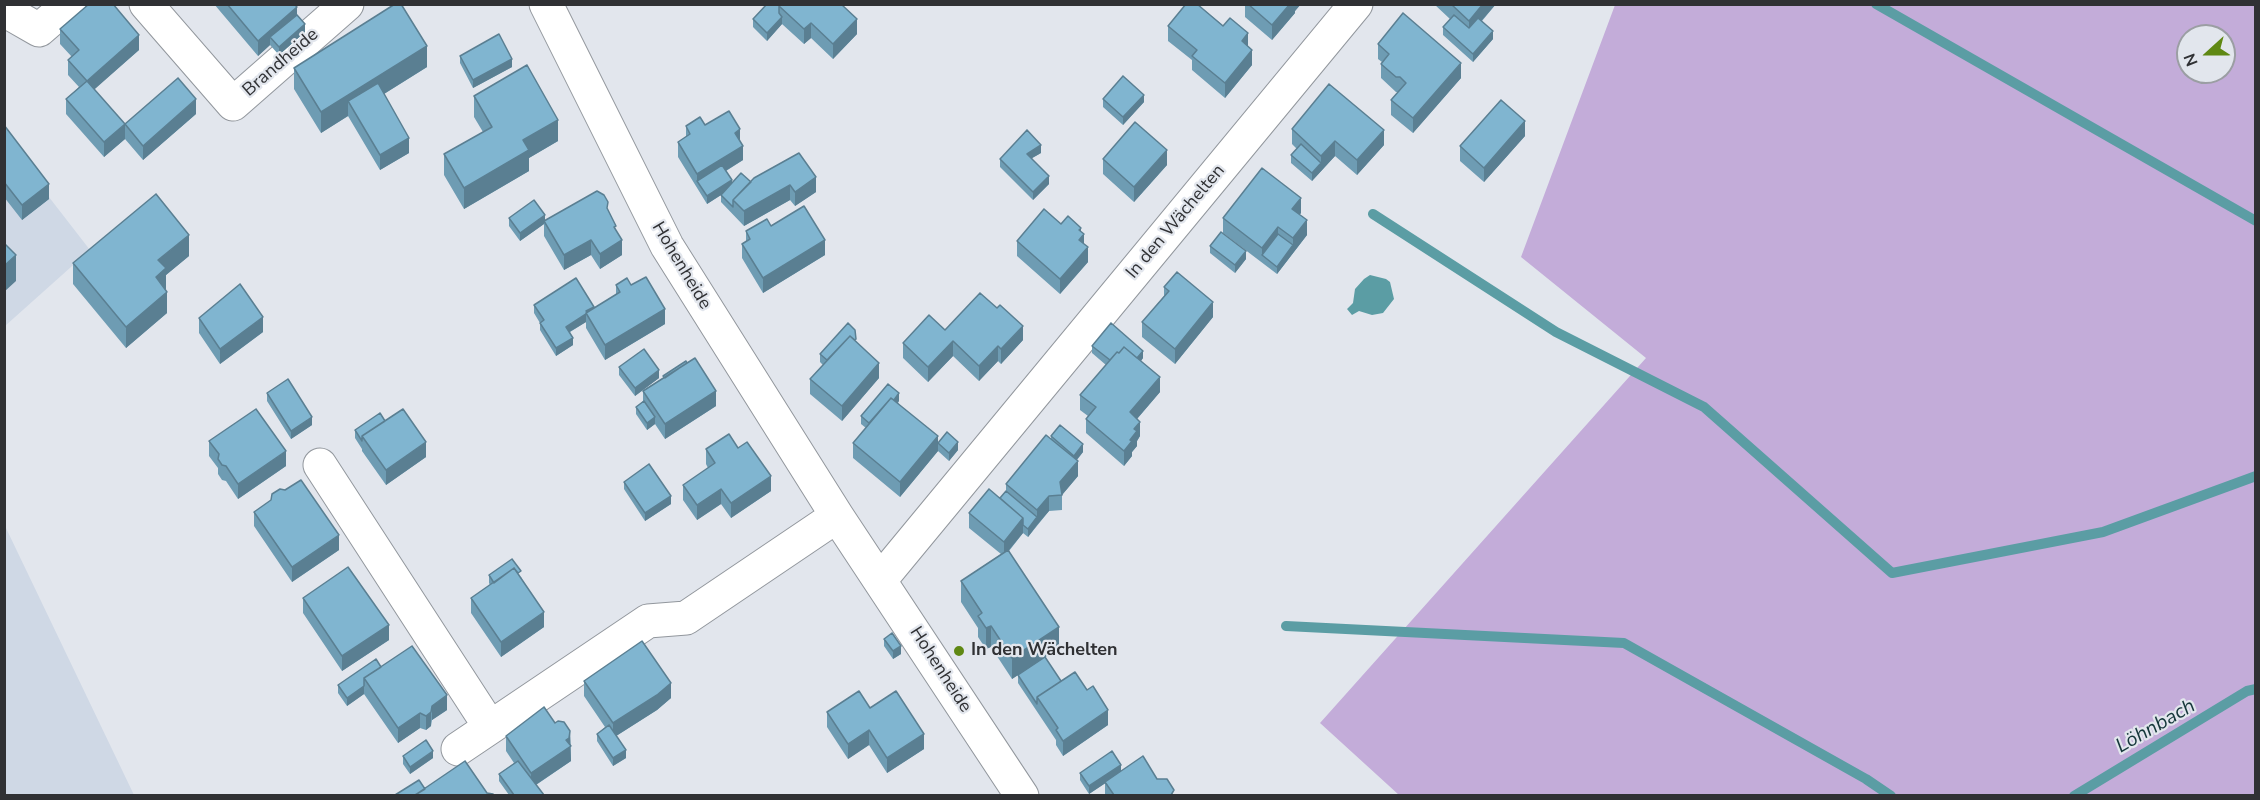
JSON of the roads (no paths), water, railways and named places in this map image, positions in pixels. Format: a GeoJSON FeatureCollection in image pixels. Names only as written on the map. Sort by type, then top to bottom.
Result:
{"type":"FeatureCollection","features":[{"type":"Feature","properties":{"kind":"street"},"geometry":{"type":"LineString","coordinates":[[4,10],[39,30],[69,4]]}},
{"type":"Feature","properties":{"kind":"street","name":"Brandheide"},"geometry":{"type":"LineString","coordinates":[[146,4],[233,104],[347,4]]}},
{"type":"Feature","properties":{"kind":"street","name":"Hohenheide"},"geometry":{"type":"LineString","coordinates":[[546,4],[667,246],[837,516],[881,579],[1022,795]]}},
{"type":"Feature","properties":{"kind":"street","name":"In den Wächelten"},"geometry":{"type":"LineString","coordinates":[[881,579],[1356,4]]}},
{"type":"Feature","properties":{"kind":"street"},"geometry":{"type":"LineString","coordinates":[[320,465],[490,727]]}},
{"type":"Feature","properties":{"kind":"street"},"geometry":{"type":"LineString","coordinates":[[458,749],[648,621],[686,618],[837,516]]}},
{"type":"Feature","properties":{"kind":"water"},"geometry":{"type":"Polygon","coordinates":[[[1370,275],[1390,282],[1394,299],[1383,313],[1372,315],[1359,311],[1352,315],[1347,309],[1353,303],[1355,289],[1370,275]]]}},
{"type":"Feature","properties":{"kind":"waterway"},"geometry":{"type":"LineString","coordinates":[[1876,4],[2256,221]]}},
{"type":"Feature","properties":{"kind":"waterway"},"geometry":{"type":"LineString","coordinates":[[1373,214],[1556,332],[1704,407],[1892,573],[2103,532],[2256,476]]}},
{"type":"Feature","properties":{"kind":"waterway"},"geometry":{"type":"LineString","coordinates":[[1286,626],[1624,643],[1866,779],[1891,796]]}},
{"type":"Feature","properties":{"kind":"waterway","name":"Löhnbach"},"geometry":{"type":"LineString","coordinates":[[2074,796],[2247,691],[2256,689]]}},
{"type":"Feature","properties":{"kind":"place","name":"In den Wächelten"},"geometry":{"type":"Point","coordinates":[959,651]}}]}
